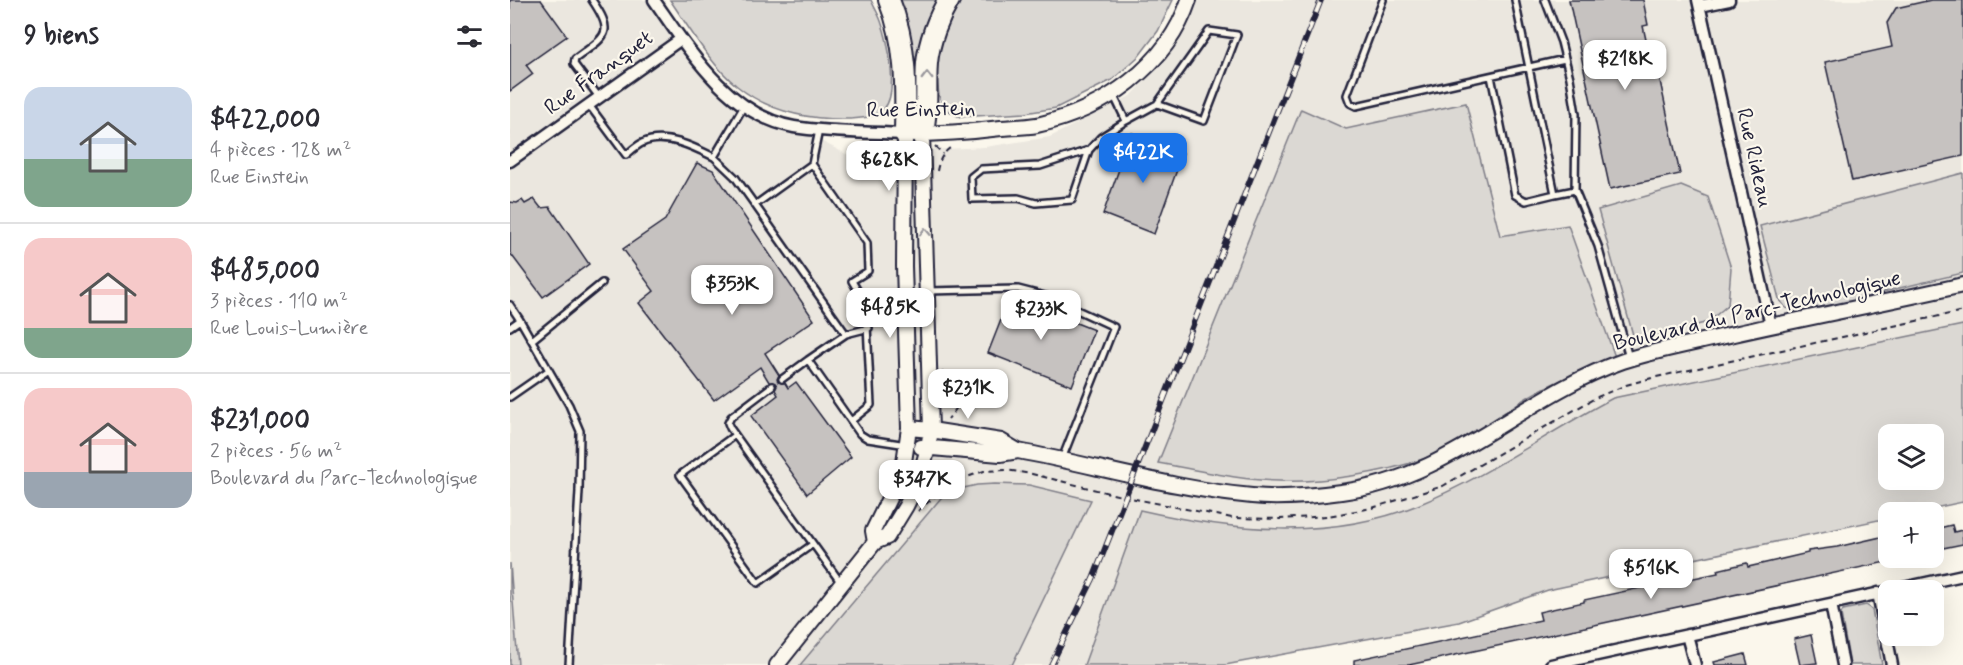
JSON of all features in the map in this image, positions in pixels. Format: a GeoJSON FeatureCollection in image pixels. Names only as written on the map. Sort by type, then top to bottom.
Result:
{"type":"FeatureCollection","features":[{"type":"Feature","properties":{"kind":"highway"},"geometry":{"type":"LineString","coordinates":[[889,0],[899,25],[913,134]]}},
{"type":"Feature","properties":{"kind":"highway"},"geometry":{"type":"LineString","coordinates":[[913,134],[927,113],[927,61],[933,34],[949,0]]}},
{"type":"Feature","properties":{"kind":"street","name":"Rue Einstein"},"geometry":{"type":"LineString","coordinates":[[654,0],[697,61],[723,88],[745,105],[776,121],[792,126],[819,130],[913,134],[1036,125],[1095,105],[1140,74],[1161,51],[1176,29],[1189,0]]}},
{"type":"Feature","properties":{"kind":"street"},"geometry":{"type":"LineString","coordinates":[[1699,3],[1729,0]]}},
{"type":"Feature","properties":{"kind":"street","name":"Rue Rideau"},"geometry":{"type":"LineString","coordinates":[[1699,3],[1771,326]]}},
{"type":"Feature","properties":{"kind":"street","name":"Rue Franquet"},"geometry":{"type":"LineString","coordinates":[[510,161],[681,39]]}},
{"type":"Feature","properties":{"kind":"street"},"geometry":{"type":"LineString","coordinates":[[777,665],[875,542],[887,537],[919,480],[928,447],[931,430],[927,291],[913,134]]}},
{"type":"Feature","properties":{"kind":"street"},"geometry":{"type":"LineString","coordinates":[[875,542],[873,531],[897,482],[908,445],[904,266],[913,134]]}},
{"type":"Feature","properties":{"kind":"street","name":"Boulevard du Parc-Technologique"},"geometry":{"type":"LineString","coordinates":[[908,445],[1000,454],[1018,451],[1212,491],[1254,496],[1292,497],[1343,492],[1372,487],[1411,474],[1456,453],[1580,380],[1629,360],[1771,326],[1963,285]]}},
{"type":"Feature","properties":{"kind":"street","name":"Boulevard du Parc-Technologique"},"geometry":{"type":"LineString","coordinates":[[909,428],[1001,441],[1018,451]]}},
{"type":"Feature","properties":{"kind":"street"},"geometry":{"type":"LineString","coordinates":[[1939,580],[1963,575]]}},
{"type":"Feature","properties":{"kind":"street"},"geometry":{"type":"LineString","coordinates":[[1551,665],[1878,593]]}},
{"type":"Feature","properties":{"kind":"street"},"geometry":{"type":"LineString","coordinates":[[1831,604],[1843,665]]}},
{"type":"Feature","properties":{"kind":"street"},"geometry":{"type":"LineString","coordinates":[[1687,635],[1695,665]]}},
{"type":"Feature","properties":{"kind":"street"},"geometry":{"type":"LineString","coordinates":[[1888,646],[1892,665]]}},
{"type":"Feature","properties":{"kind":"lane"},"geometry":{"type":"LineString","coordinates":[[592,0],[604,18],[606,26],[604,34],[601,40],[575,59],[574,64],[599,97]]}},
{"type":"Feature","properties":{"kind":"lane"},"geometry":{"type":"LineString","coordinates":[[1383,0],[1347,95],[1350,103],[1356,106],[1565,59]]}},
{"type":"Feature","properties":{"kind":"lane"},"geometry":{"type":"LineString","coordinates":[[1515,0],[1555,194]]}},
{"type":"Feature","properties":{"kind":"lane"},"geometry":{"type":"LineString","coordinates":[[1545,0],[1565,59],[1576,114],[1575,190],[1598,246],[1629,360]]}},
{"type":"Feature","properties":{"kind":"lane"},"geometry":{"type":"LineString","coordinates":[[1089,150],[1040,166],[981,169],[971,177],[972,199],[1018,198],[1036,202],[1072,200],[1089,150],[1101,137],[1157,104],[1209,31],[1237,35],[1204,122],[1157,104]]}},
{"type":"Feature","properties":{"kind":"lane"},"geometry":{"type":"LineString","coordinates":[[1491,76],[1515,195],[1526,201],[1575,190]]}},
{"type":"Feature","properties":{"kind":"lane"},"geometry":{"type":"LineString","coordinates":[[1113,94],[1126,121]]}},
{"type":"Feature","properties":{"kind":"lane"},"geometry":{"type":"LineString","coordinates":[[589,105],[626,155],[643,142],[662,140],[681,142],[714,158],[735,177],[846,334]]}},
{"type":"Feature","properties":{"kind":"lane"},"geometry":{"type":"LineString","coordinates":[[714,158],[745,105]]}},
{"type":"Feature","properties":{"kind":"lane"},"geometry":{"type":"LineString","coordinates":[[755,205],[812,164],[819,130]]}},
{"type":"Feature","properties":{"kind":"lane"},"geometry":{"type":"LineString","coordinates":[[812,164],[867,243],[868,270],[852,281],[866,305],[869,328],[871,405],[851,421]]}},
{"type":"Feature","properties":{"kind":"lane"},"geometry":{"type":"LineString","coordinates":[[532,340],[602,283]]}},
{"type":"Feature","properties":{"kind":"lane"},"geometry":{"type":"LineString","coordinates":[[927,291],[1018,289],[1050,297],[1114,327],[1062,459]]}},
{"type":"Feature","properties":{"kind":"lane"},"geometry":{"type":"LineString","coordinates":[[510,306],[569,405],[580,431],[579,491],[569,665]]}},
{"type":"Feature","properties":{"kind":"lane"},"geometry":{"type":"LineString","coordinates":[[510,327],[520,320]]}},
{"type":"Feature","properties":{"kind":"lane"},"geometry":{"type":"LineString","coordinates":[[782,379],[846,334],[869,328]]}},
{"type":"Feature","properties":{"kind":"lane"},"geometry":{"type":"LineString","coordinates":[[808,360],[860,434],[868,439],[908,445]]}},
{"type":"Feature","properties":{"kind":"lane"},"geometry":{"type":"LineString","coordinates":[[510,397],[549,370]]}},
{"type":"Feature","properties":{"kind":"lane"},"geometry":{"type":"LineString","coordinates":[[772,386],[731,417],[729,423],[735,435],[842,584]]}},
{"type":"Feature","properties":{"kind":"lane"},"geometry":{"type":"LineString","coordinates":[[735,435],[680,475],[758,584],[813,544]]}},
{"type":"Feature","properties":{"kind":"path"},"geometry":{"type":"LineString","coordinates":[[937,174],[939,162],[954,145]]}},
{"type":"Feature","properties":{"kind":"path"},"geometry":{"type":"LineString","coordinates":[[942,368],[958,405]]}},
{"type":"Feature","properties":{"kind":"shaded area"},"geometry":{"type":"Polygon","coordinates":[[[510,0],[654,0],[697,61],[750,109],[792,126],[846,154],[985,147],[1050,137],[1132,95],[1162,63],[1184,31],[1196,0],[1963,0],[1963,502],[1944,506],[1944,502],[1878,502],[1878,520],[1548,590],[1459,622],[1225,665],[510,665],[510,0]]]}},
{"type":"Feature","properties":{"kind":"shaded area"},"geometry":{"type":"Polygon","coordinates":[[[670,0],[871,0],[887,40],[891,66],[891,91],[888,101],[884,109],[877,114],[849,119],[804,116],[762,102],[749,95],[727,77],[701,46],[670,0]]]}},
{"type":"Feature","properties":{"kind":"shaded area"},"geometry":{"type":"Polygon","coordinates":[[[899,0],[941,0],[921,63],[914,62],[911,37],[899,0]]]}},
{"type":"Feature","properties":{"kind":"shaded area"},"geometry":{"type":"Polygon","coordinates":[[[961,0],[1173,0],[1158,31],[1139,56],[1112,80],[1056,108],[1025,113],[959,117],[944,108],[939,96],[936,67],[939,44],[961,0]]]}},
{"type":"Feature","properties":{"kind":"shaded area"},"geometry":{"type":"Polygon","coordinates":[[[1466,103],[1500,236],[1568,225],[1615,357],[1538,391],[1451,447],[1390,469],[1332,479],[1279,481],[1233,477],[1158,463],[1301,109],[1346,129],[1466,103]]]}},
{"type":"Feature","properties":{"kind":"shaded area"},"geometry":{"type":"Polygon","coordinates":[[[1963,173],[1963,273],[1887,291],[1809,314],[1786,308],[1779,299],[1760,226],[1963,173]]]}},
{"type":"Feature","properties":{"kind":"shaded area"},"geometry":{"type":"Polygon","coordinates":[[[1681,186],[1708,197],[1731,268],[1728,305],[1708,322],[1652,337],[1633,335],[1598,210],[1681,186]]]}},
{"type":"Feature","properties":{"kind":"shaded area"},"geometry":{"type":"Polygon","coordinates":[[[1963,325],[1963,502],[1944,506],[1944,502],[1878,502],[1878,520],[1548,590],[1459,622],[1225,665],[1084,665],[1140,510],[1244,527],[1280,529],[1350,524],[1384,516],[1444,494],[1613,398],[1963,325]]]}},
{"type":"Feature","properties":{"kind":"shaded area"},"geometry":{"type":"Polygon","coordinates":[[[977,485],[1029,485],[1091,500],[1012,665],[800,665],[946,492],[977,485]]]}},
{"type":"Feature","properties":{"kind":"shaded area"},"geometry":{"type":"Polygon","coordinates":[[[510,563],[518,665],[510,665],[510,563]]]}},
{"type":"Feature","properties":{"kind":"shaded area"},"geometry":{"type":"Polygon","coordinates":[[[1866,605],[1872,609],[1882,665],[1850,665],[1841,614],[1843,610],[1866,605]]]}},
{"type":"Feature","properties":{"kind":"building"},"geometry":{"type":"Polygon","coordinates":[[[510,0],[541,0],[567,36],[526,65],[533,74],[510,91],[510,0]]]}},
{"type":"Feature","properties":{"kind":"building"},"geometry":{"type":"Polygon","coordinates":[[[1569,0],[1643,0],[1648,25],[1643,26],[1649,54],[1654,53],[1680,174],[1610,189],[1569,0]]]}},
{"type":"Feature","properties":{"kind":"building"},"geometry":{"type":"Polygon","coordinates":[[[1931,0],[1963,0],[1963,156],[1852,181],[1825,62],[1892,47],[1887,23],[1896,8],[1931,0]]]}},
{"type":"Feature","properties":{"kind":"building"},"geometry":{"type":"Polygon","coordinates":[[[1132,133],[1183,153],[1154,234],[1103,214],[1132,133]]]}},
{"type":"Feature","properties":{"kind":"building"},"geometry":{"type":"Polygon","coordinates":[[[697,163],[713,170],[814,320],[765,353],[779,375],[778,382],[785,383],[788,388],[796,382],[851,457],[807,494],[751,416],[778,395],[775,383],[769,382],[760,367],[714,400],[639,303],[654,291],[623,249],[665,220],[697,163]]]}},
{"type":"Feature","properties":{"kind":"building"},"geometry":{"type":"Polygon","coordinates":[[[534,199],[541,208],[550,207],[589,264],[543,297],[510,253],[510,202],[517,203],[522,200],[525,204],[534,199]]]}},
{"type":"Feature","properties":{"kind":"building"},"geometry":{"type":"Polygon","coordinates":[[[1010,297],[1094,330],[1072,386],[988,353],[1010,297]]]}},
{"type":"Feature","properties":{"kind":"building"},"geometry":{"type":"Polygon","coordinates":[[[1952,525],[1954,532],[1962,530],[1963,544],[1944,548],[1944,527],[1952,525]]]}},
{"type":"Feature","properties":{"kind":"building"},"geometry":{"type":"Polygon","coordinates":[[[1878,538],[1878,564],[1409,665],[1354,665],[1354,660],[1541,620],[1539,612],[1654,585],[1652,572],[1662,570],[1665,584],[1718,573],[1717,570],[1747,563],[1748,567],[1808,553],[1808,551],[1878,538]]]}},
{"type":"Feature","properties":{"kind":"building"},"geometry":{"type":"Polygon","coordinates":[[[1811,635],[1817,663],[1800,665],[1794,639],[1811,635]]]}},
{"type":"Feature","properties":{"kind":"building"},"geometry":{"type":"Polygon","coordinates":[[[1745,654],[1748,665],[1715,665],[1714,662],[1745,654]]]}},
{"type":"Feature","properties":{"kind":"railway"},"geometry":{"type":"LineString","coordinates":[[1051,665],[1093,579],[1321,0]]}}]}
